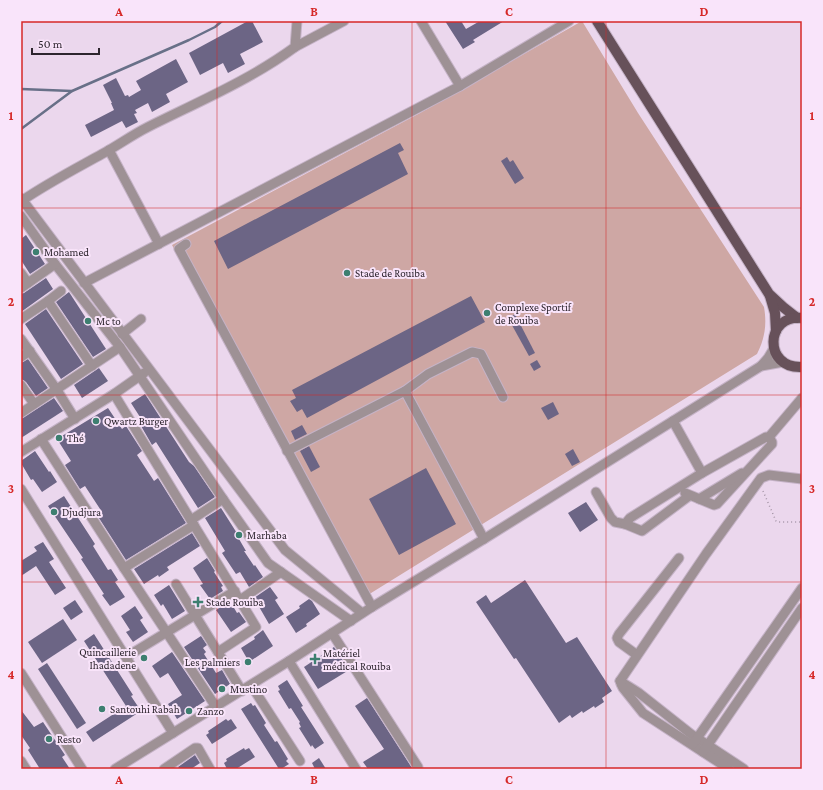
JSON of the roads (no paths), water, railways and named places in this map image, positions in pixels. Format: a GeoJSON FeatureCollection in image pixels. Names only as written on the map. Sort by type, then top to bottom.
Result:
{"type":"FeatureCollection","features":[{"type":"Feature","properties":{"kind":"main road"},"geometry":{"type":"LineString","coordinates":[[597,21],[769,294],[775,313],[776,331]]}},
{"type":"Feature","properties":{"kind":"main road"},"geometry":{"type":"LineString","coordinates":[[769,294],[783,307],[800,318]]}},
{"type":"Feature","properties":{"kind":"main road"},"geometry":{"type":"LineString","coordinates":[[800,318],[785,321],[776,331],[774,336],[774,348],[777,356],[782,362],[788,366],[802,367]]}},
{"type":"Feature","properties":{"kind":"street"},"geometry":{"type":"LineString","coordinates":[[295,47],[298,21]]}},
{"type":"Feature","properties":{"kind":"street"},"geometry":{"type":"LineString","coordinates":[[344,21],[295,47],[274,63],[146,128],[22,199],[285,550],[362,613]]}},
{"type":"Feature","properties":{"kind":"street"},"geometry":{"type":"LineString","coordinates":[[421,21],[460,86]]}},
{"type":"Feature","properties":{"kind":"street"},"geometry":{"type":"LineString","coordinates":[[84,283],[460,86],[569,21]]}},
{"type":"Feature","properties":{"kind":"street"},"geometry":{"type":"LineString","coordinates":[[109,150],[159,244]]}},
{"type":"Feature","properties":{"kind":"street"},"geometry":{"type":"LineString","coordinates":[[21,216],[55,264],[141,376],[223,499],[268,563],[351,621]]}},
{"type":"Feature","properties":{"kind":"street"},"geometry":{"type":"LineString","coordinates":[[186,244],[179,249],[287,452],[372,607]]}},
{"type":"Feature","properties":{"kind":"street"},"geometry":{"type":"LineString","coordinates":[[21,272],[25,286],[55,264]]}},
{"type":"Feature","properties":{"kind":"street"},"geometry":{"type":"LineString","coordinates":[[21,319],[61,291]]}},
{"type":"Feature","properties":{"kind":"street"},"geometry":{"type":"LineString","coordinates":[[48,300],[92,366]]}},
{"type":"Feature","properties":{"kind":"street"},"geometry":{"type":"LineString","coordinates":[[122,334],[141,319]]}},
{"type":"Feature","properties":{"kind":"street"},"geometry":{"type":"LineString","coordinates":[[21,339],[57,390],[75,419]]}},
{"type":"Feature","properties":{"kind":"street"},"geometry":{"type":"LineString","coordinates":[[21,412],[57,390],[120,347]]}},
{"type":"Feature","properties":{"kind":"street"},"geometry":{"type":"LineString","coordinates":[[115,769],[242,691],[362,613],[484,539],[761,366],[774,348]]}},
{"type":"Feature","properties":{"kind":"street"},"geometry":{"type":"LineString","coordinates":[[21,357],[30,352]]}},
{"type":"Feature","properties":{"kind":"street"},"geometry":{"type":"LineString","coordinates":[[287,452],[405,391],[428,374],[472,352],[481,354],[503,397]]}},
{"type":"Feature","properties":{"kind":"street"},"geometry":{"type":"LineString","coordinates":[[761,366],[782,362]]}},
{"type":"Feature","properties":{"kind":"street"},"geometry":{"type":"LineString","coordinates":[[21,452],[114,394],[149,369]]}},
{"type":"Feature","properties":{"kind":"street"},"geometry":{"type":"LineString","coordinates":[[21,385],[34,404]]}},
{"type":"Feature","properties":{"kind":"street"},"geometry":{"type":"LineString","coordinates":[[405,391],[484,539]]}},
{"type":"Feature","properties":{"kind":"street"},"geometry":{"type":"LineString","coordinates":[[114,394],[256,627],[218,652]]}},
{"type":"Feature","properties":{"kind":"street"},"geometry":{"type":"LineString","coordinates":[[625,524],[630,518],[677,488],[766,437],[769,437],[802,398]]}},
{"type":"Feature","properties":{"kind":"street"},"geometry":{"type":"LineString","coordinates":[[673,421],[702,473]]}},
{"type":"Feature","properties":{"kind":"street"},"geometry":{"type":"LineString","coordinates":[[677,488],[689,496],[714,505],[718,504],[772,444],[769,437]]}},
{"type":"Feature","properties":{"kind":"street"},"geometry":{"type":"LineString","coordinates":[[41,439],[216,707]]}},
{"type":"Feature","properties":{"kind":"street"},"geometry":{"type":"LineString","coordinates":[[699,499],[751,467]]}},
{"type":"Feature","properties":{"kind":"street"},"geometry":{"type":"LineString","coordinates":[[744,769],[695,741],[639,694],[620,681],[706,554],[761,478],[769,475],[802,479]]}},
{"type":"Feature","properties":{"kind":"street"},"geometry":{"type":"LineString","coordinates":[[22,492],[173,733]]}},
{"type":"Feature","properties":{"kind":"street"},"geometry":{"type":"LineString","coordinates":[[596,492],[611,518],[616,522],[642,531],[689,496]]}},
{"type":"Feature","properties":{"kind":"street"},"geometry":{"type":"LineString","coordinates":[[124,568],[193,523],[223,499]]}},
{"type":"Feature","properties":{"kind":"street"},"geometry":{"type":"LineString","coordinates":[[637,655],[619,642],[617,638],[679,558]]}},
{"type":"Feature","properties":{"kind":"street"},"geometry":{"type":"LineString","coordinates":[[240,600],[281,572]]}},
{"type":"Feature","properties":{"kind":"street"},"geometry":{"type":"LineString","coordinates":[[176,584],[242,691]]}},
{"type":"Feature","properties":{"kind":"street"},"geometry":{"type":"LineString","coordinates":[[695,741],[802,588]]}},
{"type":"Feature","properties":{"kind":"street"},"geometry":{"type":"LineString","coordinates":[[126,657],[235,591]]}},
{"type":"Feature","properties":{"kind":"street"},"geometry":{"type":"LineString","coordinates":[[705,748],[802,608]]}},
{"type":"Feature","properties":{"kind":"street"},"geometry":{"type":"LineString","coordinates":[[332,632],[418,767]]}},
{"type":"Feature","properties":{"kind":"street"},"geometry":{"type":"LineString","coordinates":[[289,661],[356,769]]}},
{"type":"Feature","properties":{"kind":"street"},"geometry":{"type":"LineString","coordinates":[[21,673],[82,769]]}},
{"type":"Feature","properties":{"kind":"street"},"geometry":{"type":"LineString","coordinates":[[251,685],[300,761]]}},
{"type":"Feature","properties":{"kind":"street"},"geometry":{"type":"LineString","coordinates":[[164,769],[195,748],[198,748],[210,769]]}},
{"type":"Feature","properties":{"kind":"street"},"geometry":{"type":"LineString","coordinates":[[705,748],[728,769]]}},
{"type":"Feature","properties":{"kind":"street"},"geometry":{"type":"LineString","coordinates":[[21,761],[26,769]]}},
{"type":"Feature","properties":{"kind":"waterway"},"geometry":{"type":"LineString","coordinates":[[21,89],[72,91],[189,40],[215,27],[222,21]]}},
{"type":"Feature","properties":{"kind":"waterway"},"geometry":{"type":"LineString","coordinates":[[21,129],[72,91]]}},
{"type":"Feature","properties":{"kind":"place","name":"Mohamed"},"geometry":{"type":"Point","coordinates":[36,252]}},
{"type":"Feature","properties":{"kind":"place","name":"Stade de Rouiba"},"geometry":{"type":"Point","coordinates":[347,273]}},
{"type":"Feature","properties":{"kind":"place","name":"Complexe Sportif de Rouiba"},"geometry":{"type":"Point","coordinates":[487,313]}},
{"type":"Feature","properties":{"kind":"place","name":"Mc to"},"geometry":{"type":"Point","coordinates":[88,321]}},
{"type":"Feature","properties":{"kind":"place","name":"Qwartz Burger"},"geometry":{"type":"Point","coordinates":[96,421]}},
{"type":"Feature","properties":{"kind":"place","name":"Thé"},"geometry":{"type":"Point","coordinates":[59,438]}},
{"type":"Feature","properties":{"kind":"place","name":"Djudjura"},"geometry":{"type":"Point","coordinates":[54,512]}},
{"type":"Feature","properties":{"kind":"place","name":"Marhaba"},"geometry":{"type":"Point","coordinates":[239,535]}},
{"type":"Feature","properties":{"kind":"place","name":"Stade Rouiba"},"geometry":{"type":"Point","coordinates":[198,602]}},
{"type":"Feature","properties":{"kind":"place","name":"Quincaillerie Ihadadene"},"geometry":{"type":"Point","coordinates":[144,658]}},
{"type":"Feature","properties":{"kind":"place","name":"Matériel médical Rouiba"},"geometry":{"type":"Point","coordinates":[315,659]}},
{"type":"Feature","properties":{"kind":"place","name":"Les palmiers"},"geometry":{"type":"Point","coordinates":[248,662]}},
{"type":"Feature","properties":{"kind":"place","name":"Mustino"},"geometry":{"type":"Point","coordinates":[222,689]}},
{"type":"Feature","properties":{"kind":"place","name":"Santouhi Rabah"},"geometry":{"type":"Point","coordinates":[102,709]}},
{"type":"Feature","properties":{"kind":"place","name":"Zanzo"},"geometry":{"type":"Point","coordinates":[189,711]}},
{"type":"Feature","properties":{"kind":"place","name":"Resto"},"geometry":{"type":"Point","coordinates":[49,739]}}]}
